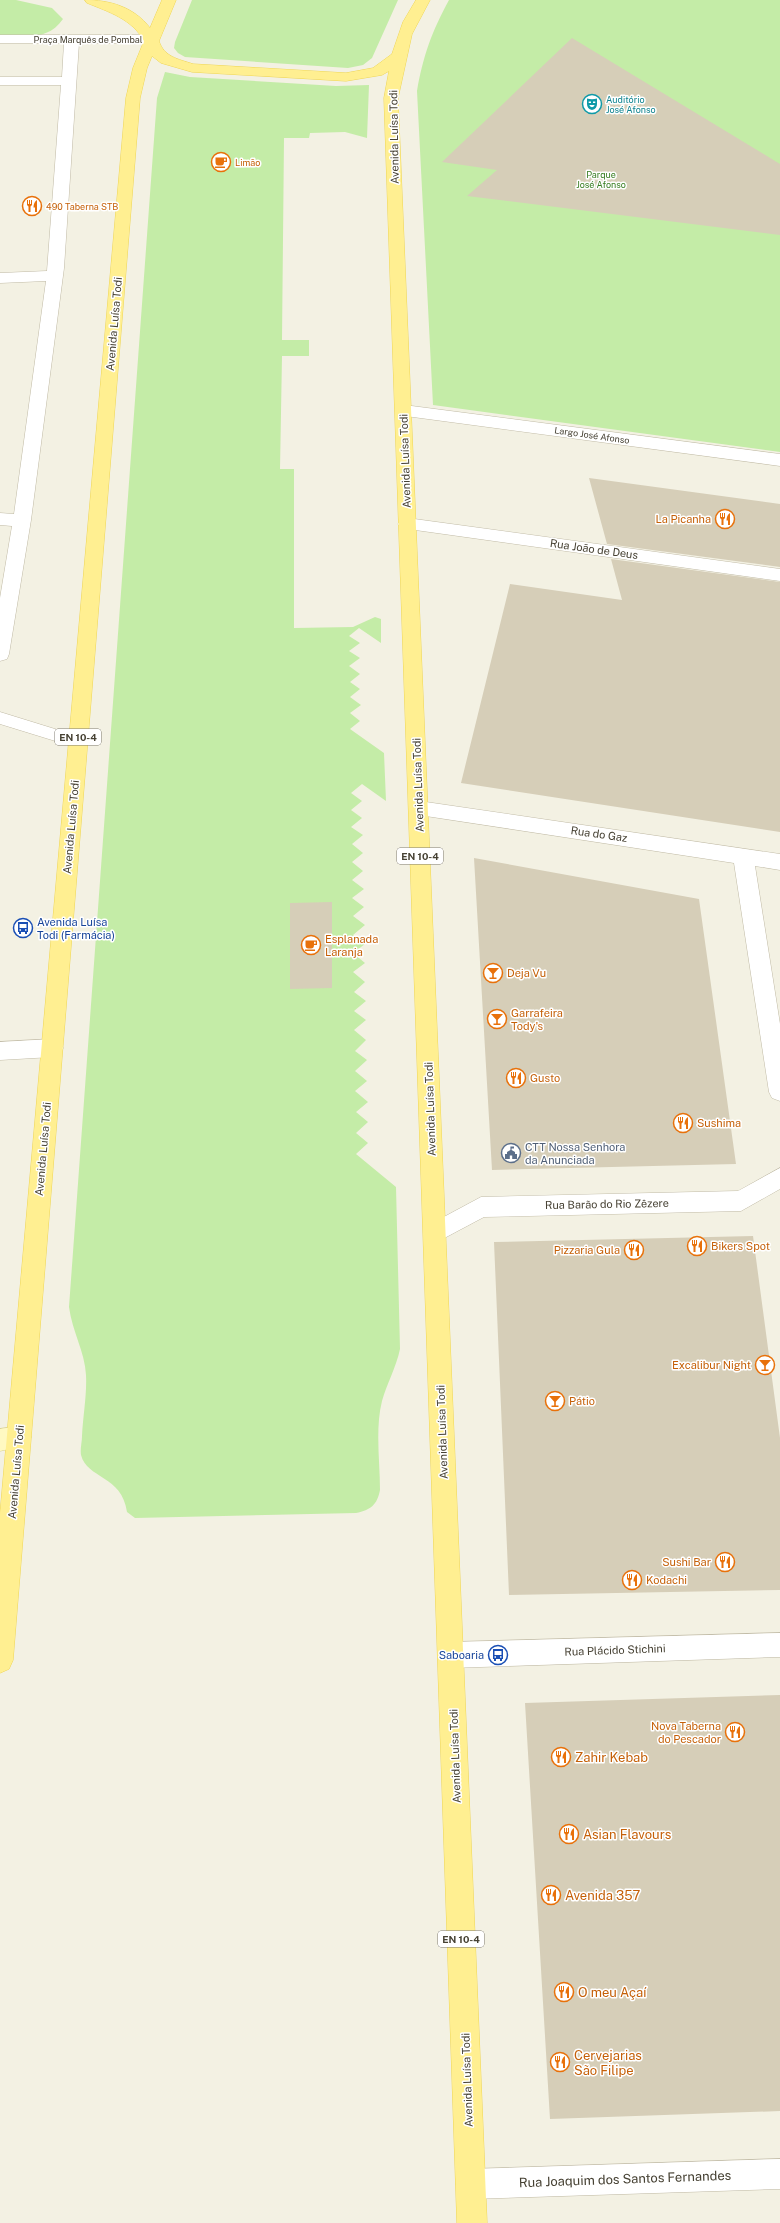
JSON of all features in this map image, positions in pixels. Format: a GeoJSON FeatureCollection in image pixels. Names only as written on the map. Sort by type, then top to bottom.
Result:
{"type":"FeatureCollection","features":[{"type":"Feature","properties":{"kind":"main road","name":"Praça Marquês de Pombal"},"geometry":{"type":"LineString","coordinates":[[92,0],[120,11],[138,22],[151,39]]}},
{"type":"Feature","properties":{"kind":"main road","name":"Avenida Luísa Todi"},"geometry":{"type":"LineString","coordinates":[[0,1660],[9,1438],[52,1048],[133,98],[140,68],[151,39],[169,0]]}},
{"type":"Feature","properties":{"kind":"main road","name":"Avenida Luísa Todi"},"geometry":{"type":"LineString","coordinates":[[421,1],[398,57],[392,98],[472,2223]]}},
{"type":"Feature","properties":{"kind":"main road"},"geometry":{"type":"LineString","coordinates":[[151,39],[155,51],[166,60],[192,68],[346,77],[377,72],[398,57]]}},
{"type":"Feature","properties":{"kind":"street","name":"Praça Marquês de Pombal"},"geometry":{"type":"LineString","coordinates":[[0,39],[151,39]]}},
{"type":"Feature","properties":{"kind":"street"},"geometry":{"type":"LineString","coordinates":[[0,654],[22,520],[54,276],[72,39]]}},
{"type":"Feature","properties":{"kind":"street"},"geometry":{"type":"LineString","coordinates":[[0,81],[70,81]]}},
{"type":"Feature","properties":{"kind":"street"},"geometry":{"type":"LineString","coordinates":[[0,278],[54,276]]}},
{"type":"Feature","properties":{"kind":"street","name":"Largo José Afonso"},"geometry":{"type":"LineString","coordinates":[[404,411],[780,460]]}},
{"type":"Feature","properties":{"kind":"street"},"geometry":{"type":"LineString","coordinates":[[0,519],[22,520]]}},
{"type":"Feature","properties":{"kind":"street","name":"Rua João de Deus"},"geometry":{"type":"LineString","coordinates":[[408,524],[780,575]]}},
{"type":"Feature","properties":{"kind":"street","name":"Rua do Gaz"},"geometry":{"type":"LineString","coordinates":[[419,808],[780,862]]}},
{"type":"Feature","properties":{"kind":"street"},"geometry":{"type":"LineString","coordinates":[[743,856],[780,1092]]}},
{"type":"Feature","properties":{"kind":"street"},"geometry":{"type":"LineString","coordinates":[[0,1052],[52,1048]]}},
{"type":"Feature","properties":{"kind":"street","name":"Rua Barão do Rio Zêzere"},"geometry":{"type":"LineString","coordinates":[[434,1232],[481,1207],[741,1201],[780,1178]]}},
{"type":"Feature","properties":{"kind":"street","name":"Rua Plácido Stichini"},"geometry":{"type":"LineString","coordinates":[[451,1655],[780,1646]]}},
{"type":"Feature","properties":{"kind":"street","name":"Rua Joaquim dos Santos Fernandes"},"geometry":{"type":"LineString","coordinates":[[471,2184],[780,2174]]}},
{"type":"Feature","properties":{"kind":"lane"},"geometry":{"type":"LineString","coordinates":[[0,718],[78,742]]}},
{"type":"Feature","properties":{"kind":"green space"},"geometry":{"type":"Polygon","coordinates":[[[0,0],[16,0],[52,8],[63,19],[57,26],[43,34],[35,36],[0,35],[0,0]]]}},
{"type":"Feature","properties":{"kind":"green space"},"geometry":{"type":"Polygon","coordinates":[[[192,0],[398,0],[372,58],[363,65],[348,68],[185,57],[178,53],[174,48],[192,0]]]}},
{"type":"Feature","properties":{"kind":"green space","name":"Parque José Afonso"},"geometry":{"type":"Polygon","coordinates":[[[449,0],[780,0],[780,452],[433,405],[417,91],[422,66],[429,44],[449,0]]]}},
{"type":"Feature","properties":{"kind":"green space"},"geometry":{"type":"Polygon","coordinates":[[[165,72],[190,77],[336,86],[369,85],[367,138],[345,132],[310,133],[309,138],[284,138],[282,340],[309,340],[309,356],[282,356],[280,469],[294,469],[294,628],[353,627],[375,617],[381,619],[381,643],[359,628],[349,636],[360,643],[349,651],[360,658],[349,666],[360,674],[350,682],[360,689],[350,697],[361,705],[350,713],[360,721],[350,729],[384,753],[386,801],[362,784],[351,793],[362,801],[351,810],[362,818],[351,827],[363,835],[352,844],[363,853],[352,862],[363,871],[352,880],[364,889],[352,898],[364,907],[353,916],[365,925],[353,935],[365,944],[353,953],[365,963],[353,972],[365,982],[354,992],[366,1001],[354,1011],[366,1020],[354,1030],[366,1040],[355,1051],[367,1060],[355,1071],[367,1081],[355,1091],[368,1102],[356,1112],[368,1122],[356,1133],[368,1143],[356,1154],[396,1187],[400,1349],[384,1394],[380,1412],[378,1434],[379,1495],[372,1506],[366,1510],[356,1513],[135,1518],[127,1512],[124,1500],[119,1491],[112,1484],[90,1469],[84,1463],[81,1455],[86,1375],[83,1358],[69,1307],[157,98],[165,72]]]}},
{"type":"Feature","properties":{"kind":"building","name":"Auditório José Afonso"},"geometry":{"type":"Polygon","coordinates":[[[572,38],[780,164],[780,235],[467,196],[497,170],[442,162],[572,38]]]}},
{"type":"Feature","properties":{"kind":"building"},"geometry":{"type":"Polygon","coordinates":[[[589,478],[780,504],[780,567],[607,544],[589,478]]]}},
{"type":"Feature","properties":{"kind":"building"},"geometry":{"type":"Polygon","coordinates":[[[611,559],[780,582],[780,832],[461,783],[510,584],[622,600],[611,559]]]}},
{"type":"Feature","properties":{"kind":"building"},"geometry":{"type":"Polygon","coordinates":[[[474,858],[699,899],[736,1164],[492,1170],[474,858]]]}},
{"type":"Feature","properties":{"kind":"building","name":"Esplanada Laranja"},"geometry":{"type":"Polygon","coordinates":[[[332,902],[332,988],[290,989],[290,903],[332,902]]]}},
{"type":"Feature","properties":{"kind":"building"},"geometry":{"type":"Polygon","coordinates":[[[753,1236],[780,1438],[780,1590],[509,1595],[494,1242],[753,1236]]]}},
{"type":"Feature","properties":{"kind":"building"},"geometry":{"type":"Polygon","coordinates":[[[780,1695],[780,2111],[550,2119],[525,1703],[780,1695]]]}},
{"type":"Feature","properties":{"kind":"place","name":"Auditório José Afonso"},"geometry":{"type":"Point","coordinates":[592,104]}},
{"type":"Feature","properties":{"kind":"place","name":"Limão"},"geometry":{"type":"Point","coordinates":[221,162]}},
{"type":"Feature","properties":{"kind":"place","name":"490 Taberna STB"},"geometry":{"type":"Point","coordinates":[32,206]}},
{"type":"Feature","properties":{"kind":"place","name":"La Picanha"},"geometry":{"type":"Point","coordinates":[725,519]}},
{"type":"Feature","properties":{"kind":"place","name":"Avenida Luísa Todi (Farmácia)"},"geometry":{"type":"Point","coordinates":[23,928]}},
{"type":"Feature","properties":{"kind":"place","name":"Esplanada Laranja"},"geometry":{"type":"Point","coordinates":[311,945]}},
{"type":"Feature","properties":{"kind":"place","name":"Deja Vu"},"geometry":{"type":"Point","coordinates":[493,973]}},
{"type":"Feature","properties":{"kind":"place","name":"Garrafeira Tody's"},"geometry":{"type":"Point","coordinates":[497,1019]}},
{"type":"Feature","properties":{"kind":"place","name":"Gusto"},"geometry":{"type":"Point","coordinates":[516,1078]}},
{"type":"Feature","properties":{"kind":"place","name":"Sushima"},"geometry":{"type":"Point","coordinates":[683,1123]}},
{"type":"Feature","properties":{"kind":"place","name":"CTT Nossa Senhora da Anunciada"},"geometry":{"type":"Point","coordinates":[511,1153]}},
{"type":"Feature","properties":{"kind":"place","name":"Bikers Spot"},"geometry":{"type":"Point","coordinates":[697,1246]}},
{"type":"Feature","properties":{"kind":"place","name":"Pizzaria Gula"},"geometry":{"type":"Point","coordinates":[634,1250]}},
{"type":"Feature","properties":{"kind":"place","name":"Excalibur Night"},"geometry":{"type":"Point","coordinates":[765,1365]}},
{"type":"Feature","properties":{"kind":"place","name":"Pátio"},"geometry":{"type":"Point","coordinates":[555,1401]}},
{"type":"Feature","properties":{"kind":"place","name":"Sushi Bar"},"geometry":{"type":"Point","coordinates":[725,1562]}},
{"type":"Feature","properties":{"kind":"place","name":"Kodachi"},"geometry":{"type":"Point","coordinates":[632,1580]}},
{"type":"Feature","properties":{"kind":"place","name":"Saboaria"},"geometry":{"type":"Point","coordinates":[498,1655]}},
{"type":"Feature","properties":{"kind":"place","name":"Nova Taberna do Pescador"},"geometry":{"type":"Point","coordinates":[735,1732]}},
{"type":"Feature","properties":{"kind":"place","name":"Zahir Kebab"},"geometry":{"type":"Point","coordinates":[561,1757]}},
{"type":"Feature","properties":{"kind":"place","name":"Asian Flavours"},"geometry":{"type":"Point","coordinates":[569,1834]}},
{"type":"Feature","properties":{"kind":"place","name":"Avenida 357"},"geometry":{"type":"Point","coordinates":[551,1895]}},
{"type":"Feature","properties":{"kind":"place","name":"O meu Açaí"},"geometry":{"type":"Point","coordinates":[564,1992]}},
{"type":"Feature","properties":{"kind":"place","name":"Cervejarias São Filipe"},"geometry":{"type":"Point","coordinates":[560,2062]}}]}
